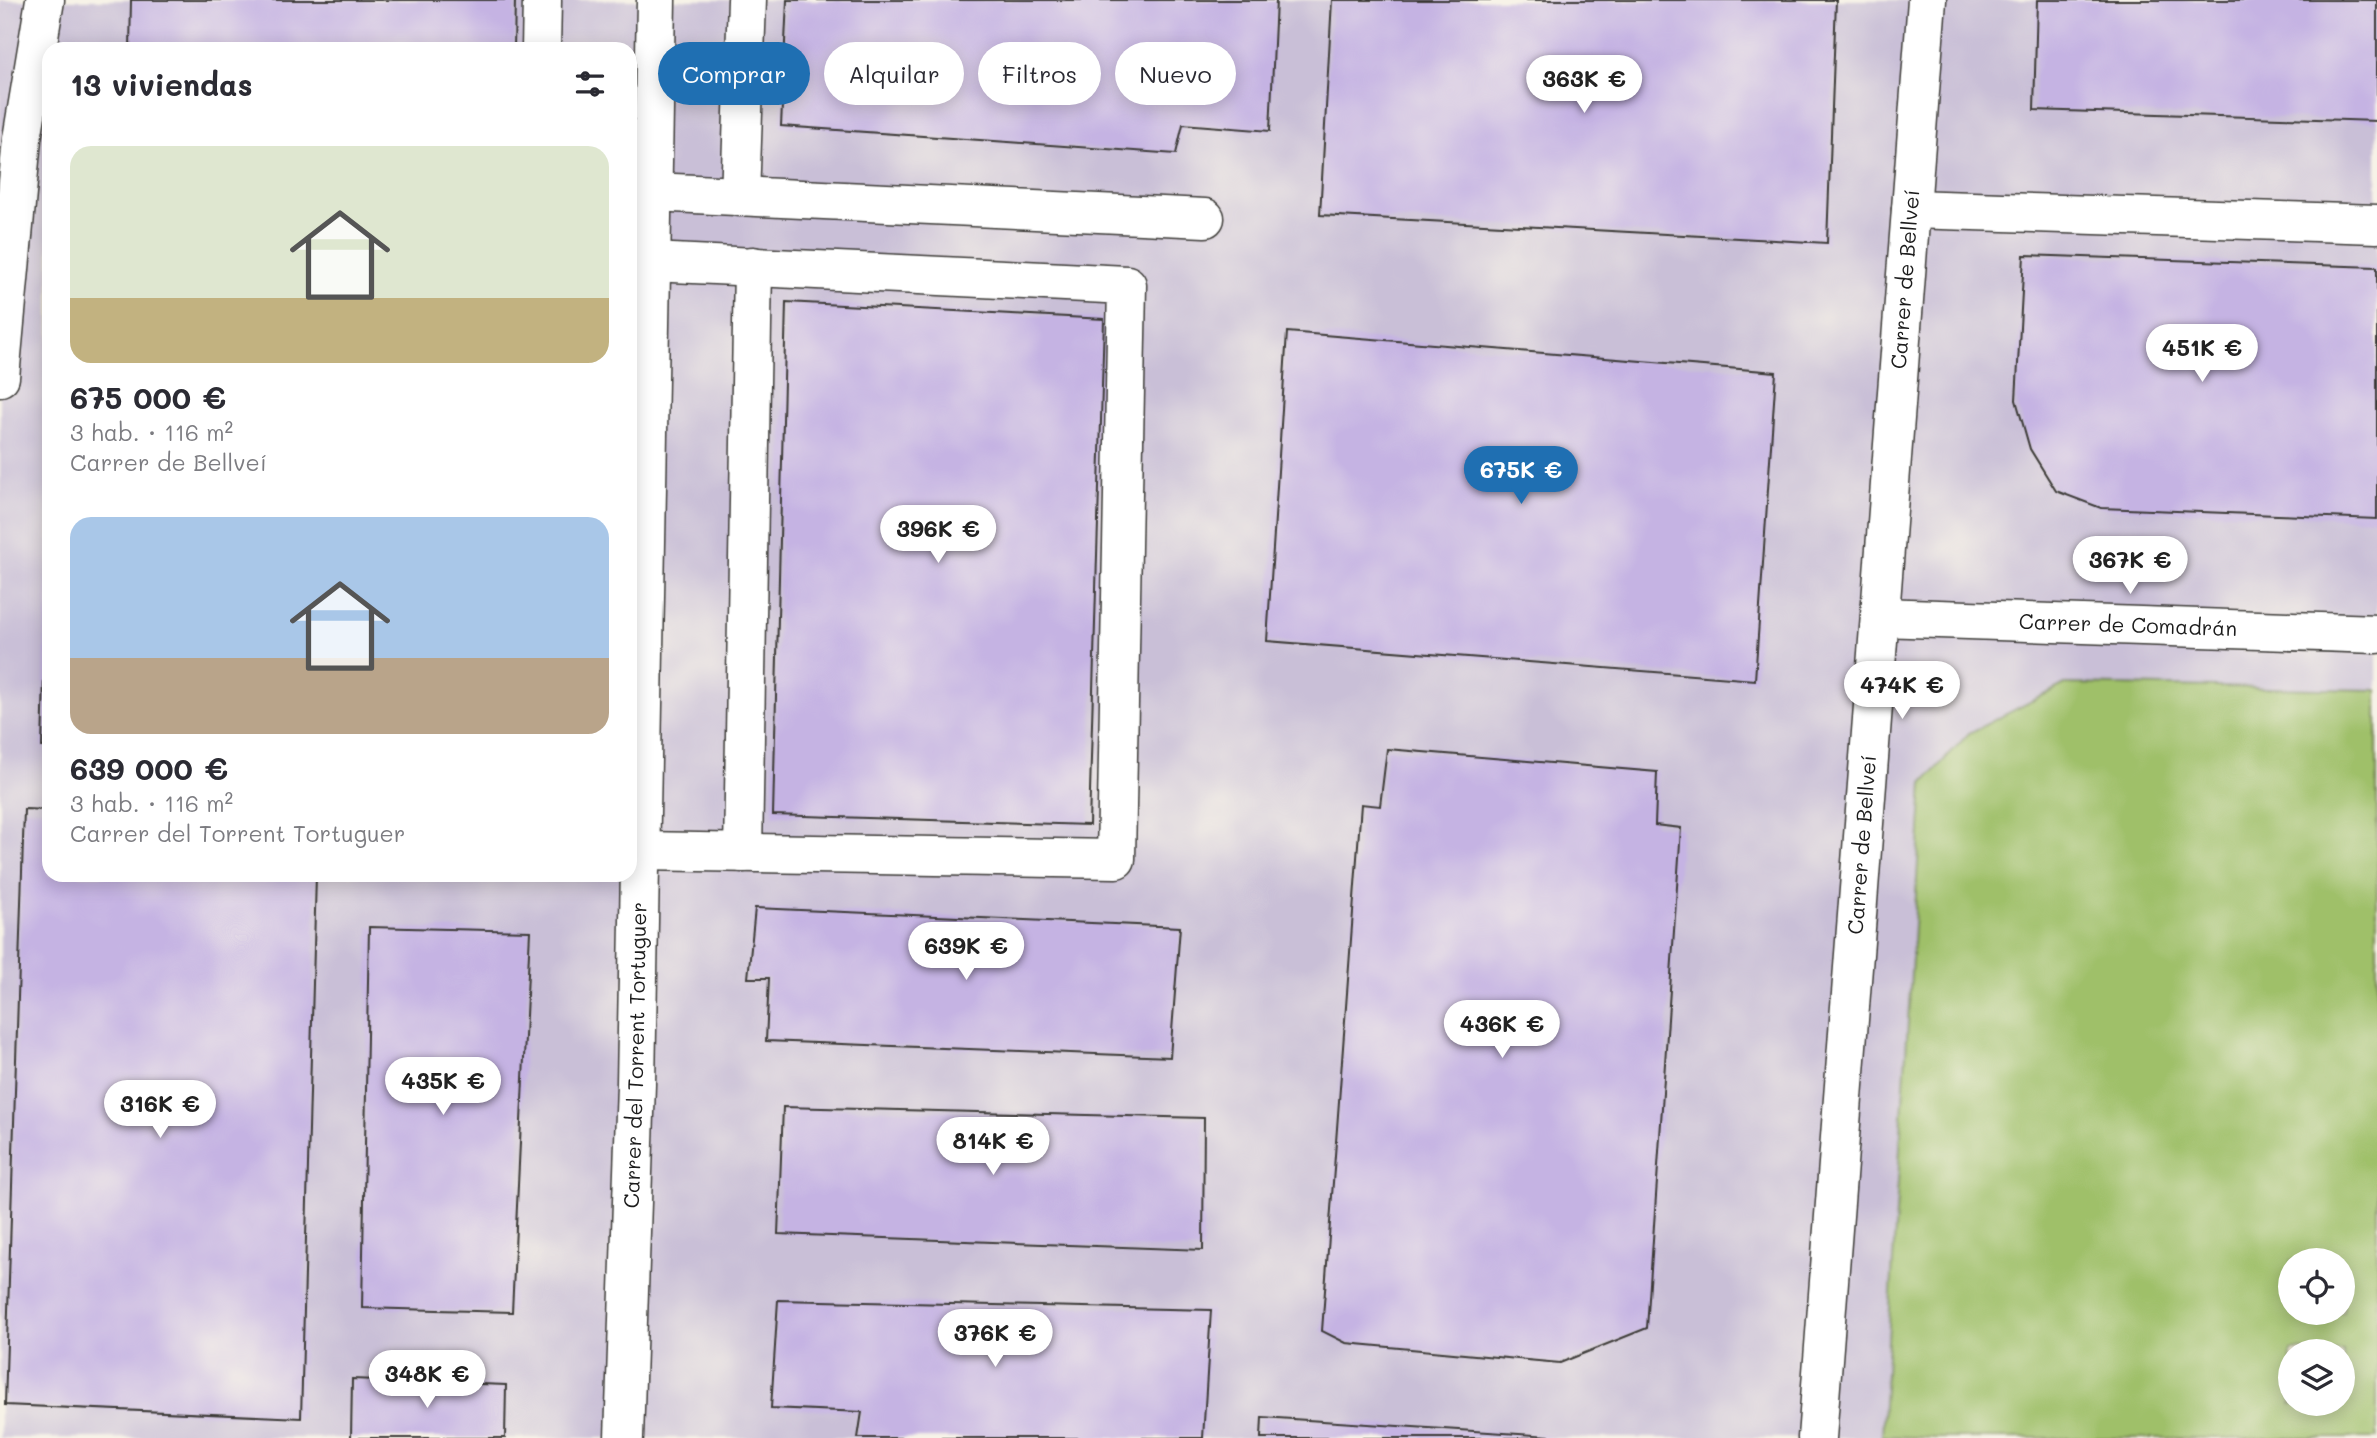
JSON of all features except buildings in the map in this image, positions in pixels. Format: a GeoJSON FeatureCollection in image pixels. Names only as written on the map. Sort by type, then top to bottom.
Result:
{"type":"FeatureCollection","features":[{"type":"Feature","properties":{"kind":"street"},"geometry":{"type":"LineString","coordinates":[[0,377],[22,139],[45,0]]}},
{"type":"Feature","properties":{"kind":"street"},"geometry":{"type":"LineString","coordinates":[[541,42],[542,0]]}},
{"type":"Feature","properties":{"kind":"street","name":"Carrer del Torrent Tortuguer"},"geometry":{"type":"LineString","coordinates":[[624,1438],[636,1098],[656,0]]}},
{"type":"Feature","properties":{"kind":"street"},"geometry":{"type":"LineString","coordinates":[[740,197],[747,0]]}},
{"type":"Feature","properties":{"kind":"street","name":"Carrer de Bellveí"},"geometry":{"type":"LineString","coordinates":[[1817,1438],[1927,0]]}},
{"type":"Feature","properties":{"kind":"street"},"geometry":{"type":"LineString","coordinates":[[652,192],[1205,218]]}},
{"type":"Feature","properties":{"kind":"street"},"geometry":{"type":"LineString","coordinates":[[1911,209],[2377,224]]}},
{"type":"Feature","properties":{"kind":"street"},"geometry":{"type":"LineString","coordinates":[[640,851],[1116,859],[1127,285],[651,261]]}},
{"type":"Feature","properties":{"kind":"street"},"geometry":{"type":"LineString","coordinates":[[743,853],[753,266]]}},
{"type":"Feature","properties":{"kind":"street","name":"Carrer de Comadrán"},"geometry":{"type":"LineString","coordinates":[[1880,617],[2377,634]]}},
{"type":"Feature","properties":{"kind":"shaded area"},"geometry":{"type":"Polygon","coordinates":[[[0,0],[2377,0],[2377,1438],[0,1438],[0,0]]]}},
{"type":"Feature","properties":{"kind":"green space"},"geometry":{"type":"Polygon","coordinates":[[[2065,684],[2377,690],[2377,1438],[1882,1436],[1923,783],[1969,733],[2065,684]]]}}]}
